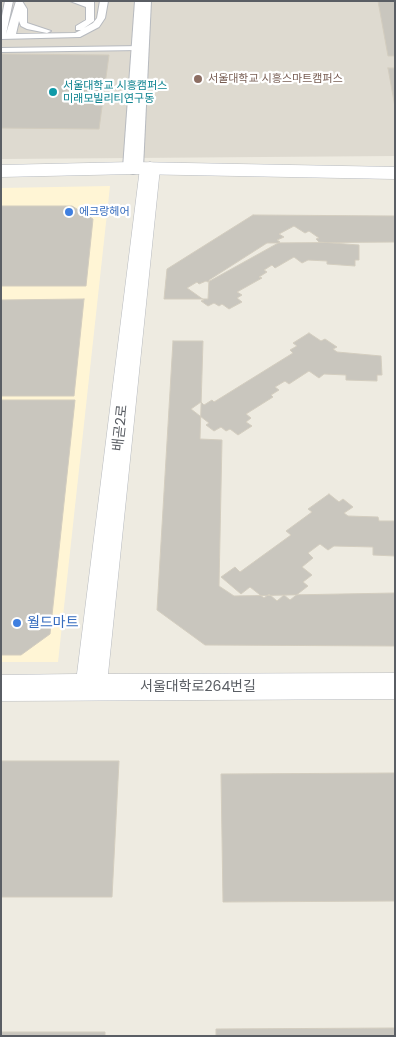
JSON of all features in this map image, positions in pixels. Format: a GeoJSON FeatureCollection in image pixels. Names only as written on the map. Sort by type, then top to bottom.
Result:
{"type":"FeatureCollection","features":[{"type":"Feature","properties":{"kind":"street"},"geometry":{"type":"LineString","coordinates":[[142,168],[140,48],[143,1]]}},
{"type":"Feature","properties":{"kind":"street"},"geometry":{"type":"LineString","coordinates":[[142,168],[156,1]]}},
{"type":"Feature","properties":{"kind":"street"},"geometry":{"type":"LineString","coordinates":[[1,171],[142,168],[395,173]]}},
{"type":"Feature","properties":{"kind":"street","name":"배곧2로"},"geometry":{"type":"LineString","coordinates":[[91,688],[142,168]]}},
{"type":"Feature","properties":{"kind":"street","name":"서울대학로264번길"},"geometry":{"type":"LineString","coordinates":[[1,688],[395,686]]}},
{"type":"Feature","properties":{"kind":"lane"},"geometry":{"type":"LineString","coordinates":[[5,35],[9,1]]}},
{"type":"Feature","properties":{"kind":"lane"},"geometry":{"type":"LineString","coordinates":[[5,35],[60,32],[80,27],[90,21],[90,4],[74,1]]}},
{"type":"Feature","properties":{"kind":"lane"},"geometry":{"type":"LineString","coordinates":[[5,35],[78,35],[96,25],[101,18],[104,1]]}},
{"type":"Feature","properties":{"kind":"lane"},"geometry":{"type":"LineString","coordinates":[[5,35],[20,2]]}},
{"type":"Feature","properties":{"kind":"lane"},"geometry":{"type":"LineString","coordinates":[[20,2],[23,9],[22,20],[24,24],[40,30],[60,32]]}},
{"type":"Feature","properties":{"kind":"lane"},"geometry":{"type":"LineString","coordinates":[[1,50],[140,48]]}},
{"type":"Feature","properties":{"kind":"shaded area","name":"서울대학교 시흥스마트캠퍼스"},"geometry":{"type":"Polygon","coordinates":[[[1,1],[395,1],[395,156],[1,159],[1,1]]]}},
{"type":"Feature","properties":{"kind":"shaded area"},"geometry":{"type":"Polygon","coordinates":[[[110,186],[58,662],[1,662],[1,188],[110,186]]]}},
{"type":"Feature","properties":{"kind":"building"},"geometry":{"type":"Polygon","coordinates":[[[378,1],[395,1],[395,56],[388,56],[378,1]]]}},
{"type":"Feature","properties":{"kind":"building","name":"서울대학교 시흥캠퍼스 미래모빌리티연구동"},"geometry":{"type":"Polygon","coordinates":[[[1,54],[109,55],[99,129],[1,128],[1,54]]]}},
{"type":"Feature","properties":{"kind":"building"},"geometry":{"type":"Polygon","coordinates":[[[388,68],[395,68],[395,107],[388,68]]]}},
{"type":"Feature","properties":{"kind":"building"},"geometry":{"type":"Polygon","coordinates":[[[1,206],[72,206],[93,219],[86,286],[1,286],[1,206]]]}},
{"type":"Feature","properties":{"kind":"building"},"geometry":{"type":"Polygon","coordinates":[[[253,215],[395,216],[395,242],[267,243],[209,280],[208,299],[164,299],[167,269],[253,215]]]}},
{"type":"Feature","properties":{"kind":"building"},"geometry":{"type":"Polygon","coordinates":[[[294,226],[305,233],[309,231],[319,238],[316,239],[319,242],[359,245],[359,260],[355,260],[355,266],[327,264],[327,261],[308,260],[302,263],[294,257],[275,268],[272,265],[264,270],[267,272],[259,277],[262,278],[237,292],[242,295],[237,298],[242,302],[229,309],[222,304],[219,306],[214,303],[208,306],[201,301],[204,300],[187,288],[197,282],[199,284],[208,282],[280,242],[277,240],[284,237],[279,234],[294,226]]]}},
{"type":"Feature","properties":{"kind":"building"},"geometry":{"type":"Polygon","coordinates":[[[84,299],[74,396],[1,396],[1,300],[84,299]]]}},
{"type":"Feature","properties":{"kind":"building"},"geometry":{"type":"Polygon","coordinates":[[[309,333],[321,341],[325,339],[337,347],[333,349],[337,352],[381,356],[382,375],[377,375],[377,381],[346,380],[346,375],[324,374],[319,378],[309,371],[289,384],[285,381],[275,387],[279,390],[271,395],[273,397],[246,414],[251,418],[246,422],[252,426],[238,435],[230,429],[226,431],[221,427],[214,431],[206,425],[209,423],[191,409],[201,402],[204,405],[212,400],[214,402],[293,353],[290,350],[297,346],[293,343],[309,333]]]}},
{"type":"Feature","properties":{"kind":"building"},"geometry":{"type":"Polygon","coordinates":[[[173,341],[203,341],[200,439],[222,440],[219,586],[234,596],[395,593],[395,646],[205,645],[157,610],[173,341]]]}},
{"type":"Feature","properties":{"kind":"building"},"geometry":{"type":"Polygon","coordinates":[[[1,400],[75,400],[50,634],[21,655],[1,655],[1,400]]]}},
{"type":"Feature","properties":{"kind":"building"},"geometry":{"type":"Polygon","coordinates":[[[329,494],[339,502],[343,499],[353,507],[344,513],[348,516],[378,517],[379,521],[395,521],[395,556],[373,555],[373,547],[334,546],[328,550],[320,544],[308,553],[313,558],[302,567],[312,575],[303,582],[308,586],[290,600],[284,595],[277,601],[269,594],[264,598],[250,587],[241,594],[221,577],[235,567],[240,572],[291,535],[286,531],[312,512],[308,509],[329,494]]]}},
{"type":"Feature","properties":{"kind":"building"},"geometry":{"type":"Polygon","coordinates":[[[1,761],[119,761],[112,897],[1,897],[1,761]]]}},
{"type":"Feature","properties":{"kind":"building"},"geometry":{"type":"Polygon","coordinates":[[[395,773],[395,901],[223,902],[221,774],[395,773]]]}},
{"type":"Feature","properties":{"kind":"building"},"geometry":{"type":"Polygon","coordinates":[[[395,1028],[395,1036],[216,1036],[216,1029],[395,1028]]]}},
{"type":"Feature","properties":{"kind":"building"},"geometry":{"type":"Polygon","coordinates":[[[1,1032],[105,1032],[105,1036],[1,1036],[1,1032]]]}},
{"type":"Feature","properties":{"kind":"place","name":"서울대학교 시흥스마트캠퍼스"},"geometry":{"type":"Point","coordinates":[198,79]}},
{"type":"Feature","properties":{"kind":"place","name":"서울대학교 시흥캠퍼스 미래모빌리티연구동"},"geometry":{"type":"Point","coordinates":[53,92]}},
{"type":"Feature","properties":{"kind":"place","name":"에크랑헤어"},"geometry":{"type":"Point","coordinates":[69,212]}},
{"type":"Feature","properties":{"kind":"place","name":"월드마트"},"geometry":{"type":"Point","coordinates":[17,623]}}]}
